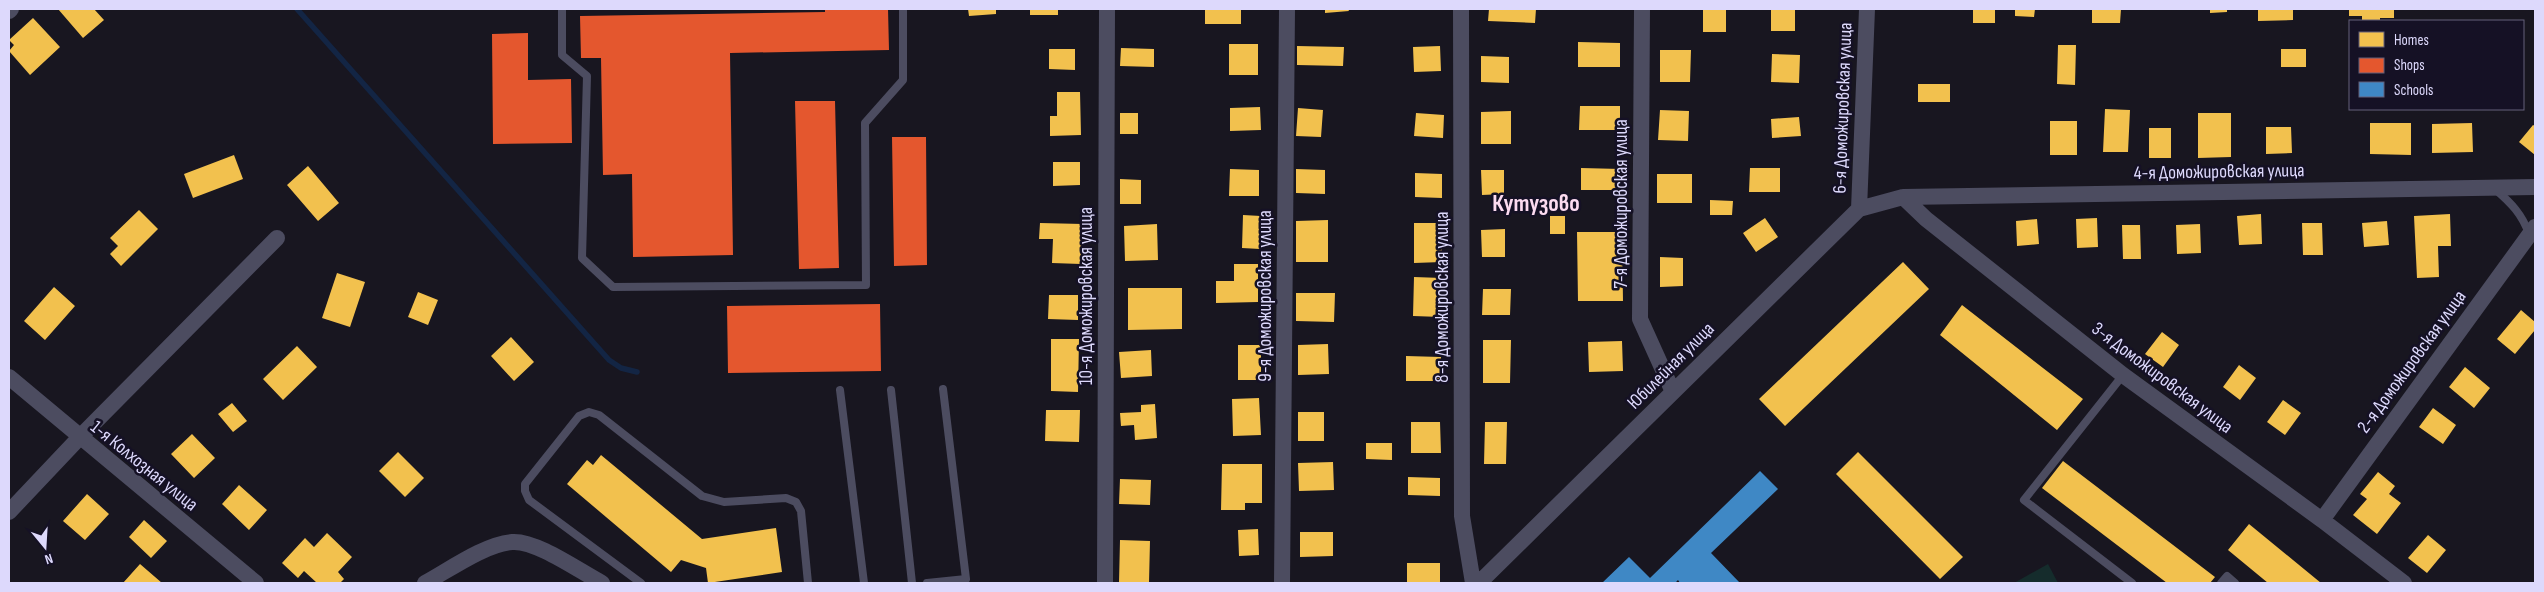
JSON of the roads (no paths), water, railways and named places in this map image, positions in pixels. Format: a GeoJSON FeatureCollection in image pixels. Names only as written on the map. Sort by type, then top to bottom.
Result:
{"type":"FeatureCollection","features":[{"type":"Feature","properties":{"kind":"street","name":"10-я Доможировская улица"},"geometry":{"type":"LineString","coordinates":[[1105,583],[1107,9]]}},
{"type":"Feature","properties":{"kind":"street","name":"9-я Доможировская улица"},"geometry":{"type":"LineString","coordinates":[[1282,583],[1288,9]]}},
{"type":"Feature","properties":{"kind":"street","name":"8-я Доможировская улица"},"geometry":{"type":"LineString","coordinates":[[1461,9],[1462,516],[1473,583]]}},
{"type":"Feature","properties":{"kind":"street","name":"7-я Доможировская улица"},"geometry":{"type":"LineString","coordinates":[[1642,9],[1640,319],[1673,392]]}},
{"type":"Feature","properties":{"kind":"street","name":"6-я Доможировская улица"},"geometry":{"type":"LineString","coordinates":[[1859,209],[1867,9]]}},
{"type":"Feature","properties":{"kind":"street","name":"4-я Доможировская улица"},"geometry":{"type":"LineString","coordinates":[[1903,197],[2535,187]]}},
{"type":"Feature","properties":{"kind":"street","name":"Юбилейная улица"},"geometry":{"type":"LineString","coordinates":[[1478,583],[1859,209],[1903,197]]}},
{"type":"Feature","properties":{"kind":"street","name":"3-я Доможировская улица"},"geometry":{"type":"LineString","coordinates":[[1903,197],[1926,219],[2123,375],[2322,520],[2404,583]]}},
{"type":"Feature","properties":{"kind":"street","name":"2-я Доможировская улица"},"geometry":{"type":"LineString","coordinates":[[2322,520],[2532,231]]}},
{"type":"Feature","properties":{"kind":"street"},"geometry":{"type":"LineString","coordinates":[[9,512],[78,438],[277,238]]}},
{"type":"Feature","properties":{"kind":"street","name":"1-я Колхозная улица"},"geometry":{"type":"LineString","coordinates":[[9,377],[78,438],[256,583]]}},
{"type":"Feature","properties":{"kind":"street"},"geometry":{"type":"LineString","coordinates":[[425,583],[494,545],[512,542],[530,544],[602,583]]}},
{"type":"Feature","properties":{"kind":"lane"},"geometry":{"type":"LineString","coordinates":[[562,9],[562,54],[586,76],[582,258],[613,287],[866,285],[866,124],[903,80],[903,9]]}},
{"type":"Feature","properties":{"kind":"lane"},"geometry":{"type":"LineString","coordinates":[[2494,188],[2514,206],[2532,231]]}},
{"type":"Feature","properties":{"kind":"lane"},"geometry":{"type":"LineString","coordinates":[[2123,375],[2024,500],[2132,583]]}},
{"type":"Feature","properties":{"kind":"lane"},"geometry":{"type":"LineString","coordinates":[[927,583],[966,580],[943,389]]}},
{"type":"Feature","properties":{"kind":"lane"},"geometry":{"type":"LineString","coordinates":[[840,390],[864,583]]}},
{"type":"Feature","properties":{"kind":"lane"},"geometry":{"type":"LineString","coordinates":[[890,390],[912,583]]}},
{"type":"Feature","properties":{"kind":"lane"},"geometry":{"type":"LineString","coordinates":[[641,583],[529,500],[525,492],[525,484],[579,416],[589,412],[599,415],[702,496],[724,502],[786,498],[796,502],[801,512],[808,583]]}},
{"type":"Feature","properties":{"kind":"lane"},"geometry":{"type":"LineString","coordinates":[[2221,583],[2227,576],[2235,583]]}},
{"type":"Feature","properties":{"kind":"waterway"},"geometry":{"type":"LineString","coordinates":[[297,9],[609,360],[621,368],[637,372]]}},
{"type":"Feature","properties":{"kind":"district","name":"Кутузово"},"geometry":{"type":"Point","coordinates":[1536,203]}}]}
